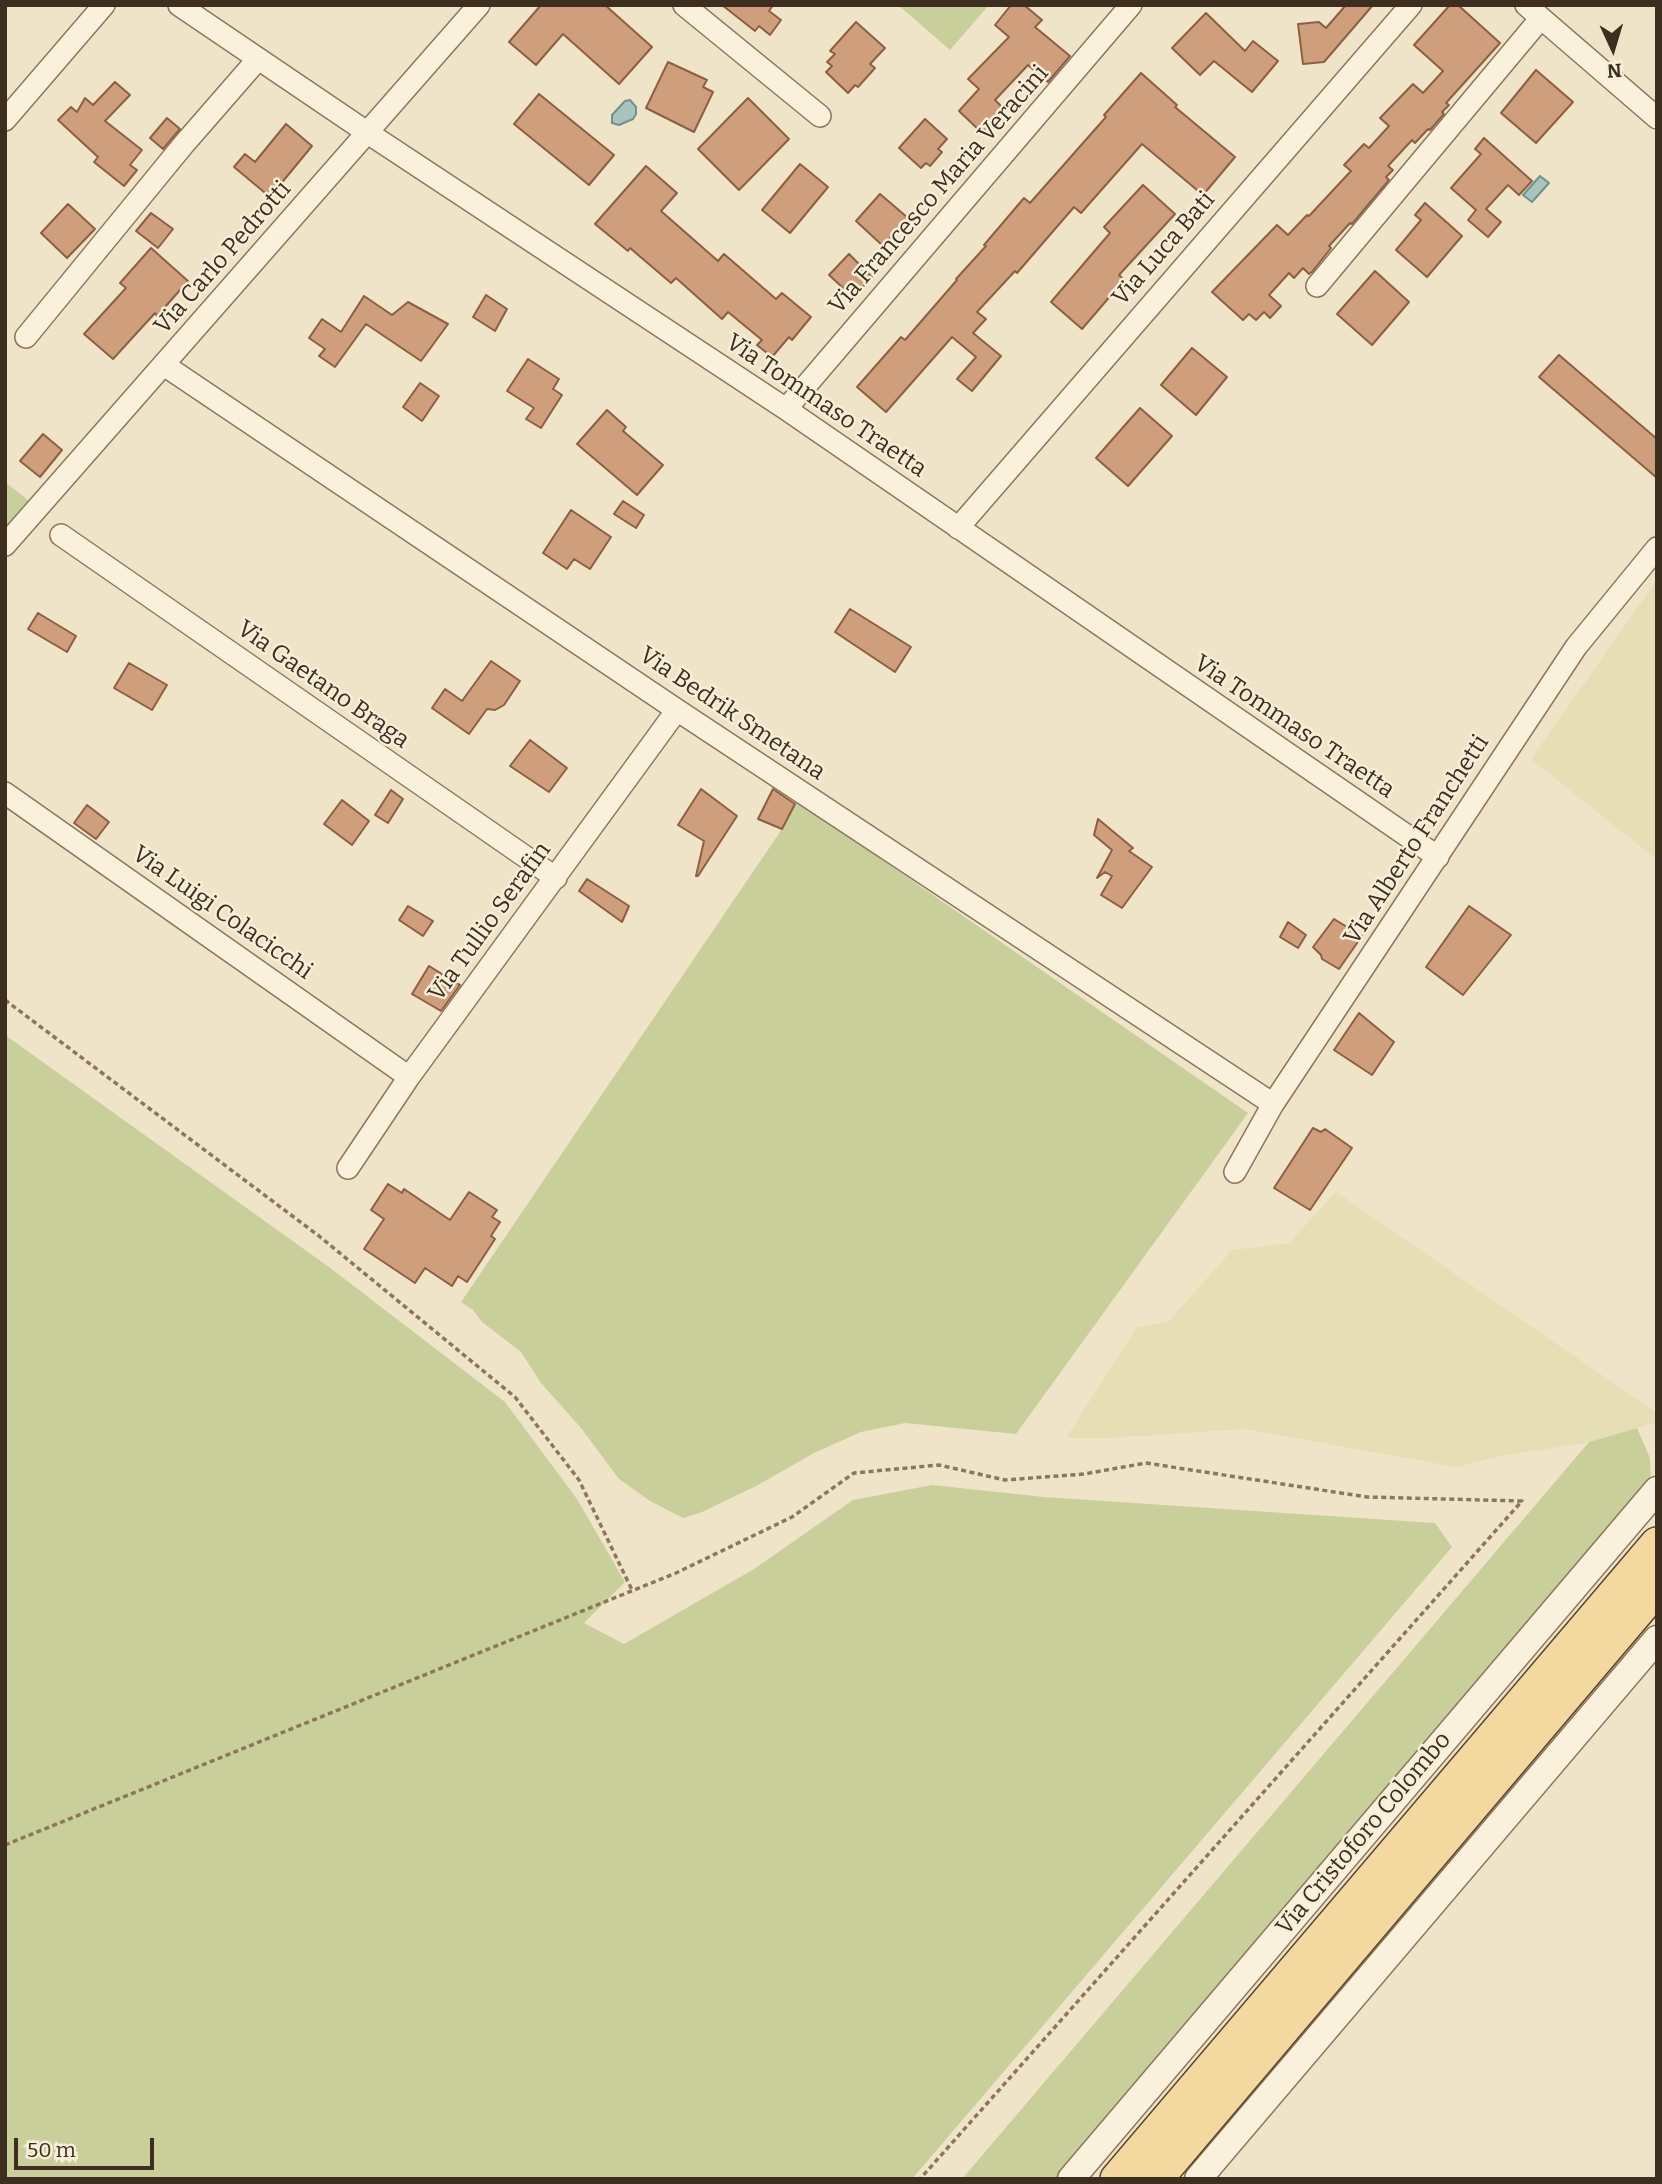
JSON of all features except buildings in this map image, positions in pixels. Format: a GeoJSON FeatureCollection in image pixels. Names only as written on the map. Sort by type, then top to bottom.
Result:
{"type":"FeatureCollection","features":[{"type":"Feature","properties":{"kind":"main road","name":"Via Cristoforo Colombo"},"geometry":{"type":"LineString","coordinates":[[1117,2179],[1657,1544]]}},
{"type":"Feature","properties":{"kind":"main road"},"geometry":{"type":"LineString","coordinates":[[1156,2179],[1657,1588]]}},
{"type":"Feature","properties":{"kind":"street"},"geometry":{"type":"LineString","coordinates":[[5,120],[104,5]]}},
{"type":"Feature","properties":{"kind":"street","name":"Via Tommaso Traetta"},"geometry":{"type":"LineString","coordinates":[[179,5],[368,134],[786,409],[1438,858]]}},
{"type":"Feature","properties":{"kind":"street","name":"Via Carlo Pedrotti"},"geometry":{"type":"LineString","coordinates":[[5,545],[479,5]]}},
{"type":"Feature","properties":{"kind":"street"},"geometry":{"type":"LineString","coordinates":[[684,5],[820,116]]}},
{"type":"Feature","properties":{"kind":"street","name":"Via Francesco Maria Veracini"},"geometry":{"type":"LineString","coordinates":[[786,409],[1131,5]]}},
{"type":"Feature","properties":{"kind":"street","name":"Via Luca Bati"},"geometry":{"type":"LineString","coordinates":[[958,527],[1411,5]]}},
{"type":"Feature","properties":{"kind":"street"},"geometry":{"type":"LineString","coordinates":[[1317,286],[1533,12],[1657,118]]}},
{"type":"Feature","properties":{"kind":"street"},"geometry":{"type":"LineString","coordinates":[[26,337],[184,144],[258,59]]}},
{"type":"Feature","properties":{"kind":"street","name":"Via Bedrik Smetana"},"geometry":{"type":"LineString","coordinates":[[164,365],[677,710],[1273,1104]]}},
{"type":"Feature","properties":{"kind":"street","name":"Via Gaetano Braga"},"geometry":{"type":"LineString","coordinates":[[61,535],[556,878]]}},
{"type":"Feature","properties":{"kind":"street","name":"Via Alberto Franchetti"},"geometry":{"type":"LineString","coordinates":[[1235,1172],[1273,1104],[1576,647],[1657,548]]}},
{"type":"Feature","properties":{"kind":"street","name":"Via Tullio Serafin"},"geometry":{"type":"LineString","coordinates":[[348,1168],[410,1077],[677,710]]}},
{"type":"Feature","properties":{"kind":"street","name":"Via Luigi Colacicchi"},"geometry":{"type":"LineString","coordinates":[[5,793],[410,1077]]}},
{"type":"Feature","properties":{"kind":"street","name":"Via Cristoforo Colombo"},"geometry":{"type":"LineString","coordinates":[[1071,2179],[1657,1490]]}},
{"type":"Feature","properties":{"kind":"street"},"geometry":{"type":"LineString","coordinates":[[1198,2179],[1657,1639]]}},
{"type":"Feature","properties":{"kind":"path"},"geometry":{"type":"LineString","coordinates":[[5,1000],[319,1236],[515,1396],[579,1480],[632,1590]]}},
{"type":"Feature","properties":{"kind":"path"},"geometry":{"type":"LineString","coordinates":[[5,1845],[676,1573],[792,1517],[854,1473],[939,1465],[1005,1480],[1084,1474],[1146,1462],[1367,1497],[1522,1501],[920,2179]]}},
{"type":"Feature","properties":{"kind":"shaded area"},"geometry":{"type":"Polygon","coordinates":[[[1657,580],[1657,860],[1531,759],[1657,580]]]}},
{"type":"Feature","properties":{"kind":"shaded area"},"geometry":{"type":"Polygon","coordinates":[[[1336,1192],[1657,1413],[1657,1422],[1589,1442],[1496,1457],[1456,1467],[1245,1429],[1111,1438],[1066,1438],[1137,1327],[1169,1321],[1232,1250],[1289,1243],[1336,1192]]]}},
{"type":"Feature","properties":{"kind":"green space"},"geometry":{"type":"Polygon","coordinates":[[[898,5],[989,5],[950,50],[898,5]]]}},
{"type":"Feature","properties":{"kind":"green space"},"geometry":{"type":"Polygon","coordinates":[[[5,482],[38,508],[5,545],[5,482]]]}},
{"type":"Feature","properties":{"kind":"green space"},"geometry":{"type":"Polygon","coordinates":[[[797,801],[1248,1113],[1016,1434],[905,1423],[861,1432],[814,1453],[756,1486],[700,1513],[683,1518],[650,1501],[619,1479],[581,1428],[541,1383],[521,1352],[461,1302],[782,829],[797,801]]]}},
{"type":"Feature","properties":{"kind":"green space"},"geometry":{"type":"Polygon","coordinates":[[[5,1035],[329,1267],[505,1402],[577,1499],[625,1582],[584,1623],[624,1644],[754,1569],[853,1500],[932,1485],[1044,1497],[1435,1523],[1452,1547],[912,2179],[5,2179],[5,1035]]]}},
{"type":"Feature","properties":{"kind":"green space"},"geometry":{"type":"Polygon","coordinates":[[[1637,1428],[1650,1458],[1651,1484],[1057,2179],[962,2179],[1589,1442],[1637,1428]]]}},
{"type":"Feature","properties":{"kind":"water"},"geometry":{"type":"Polygon","coordinates":[[[630,100],[636,107],[633,119],[619,125],[612,123],[612,115],[625,101],[630,100]]]}},
{"type":"Feature","properties":{"kind":"water"},"geometry":{"type":"Polygon","coordinates":[[[1540,176],[1549,183],[1532,202],[1523,195],[1540,176]]]}}]}
